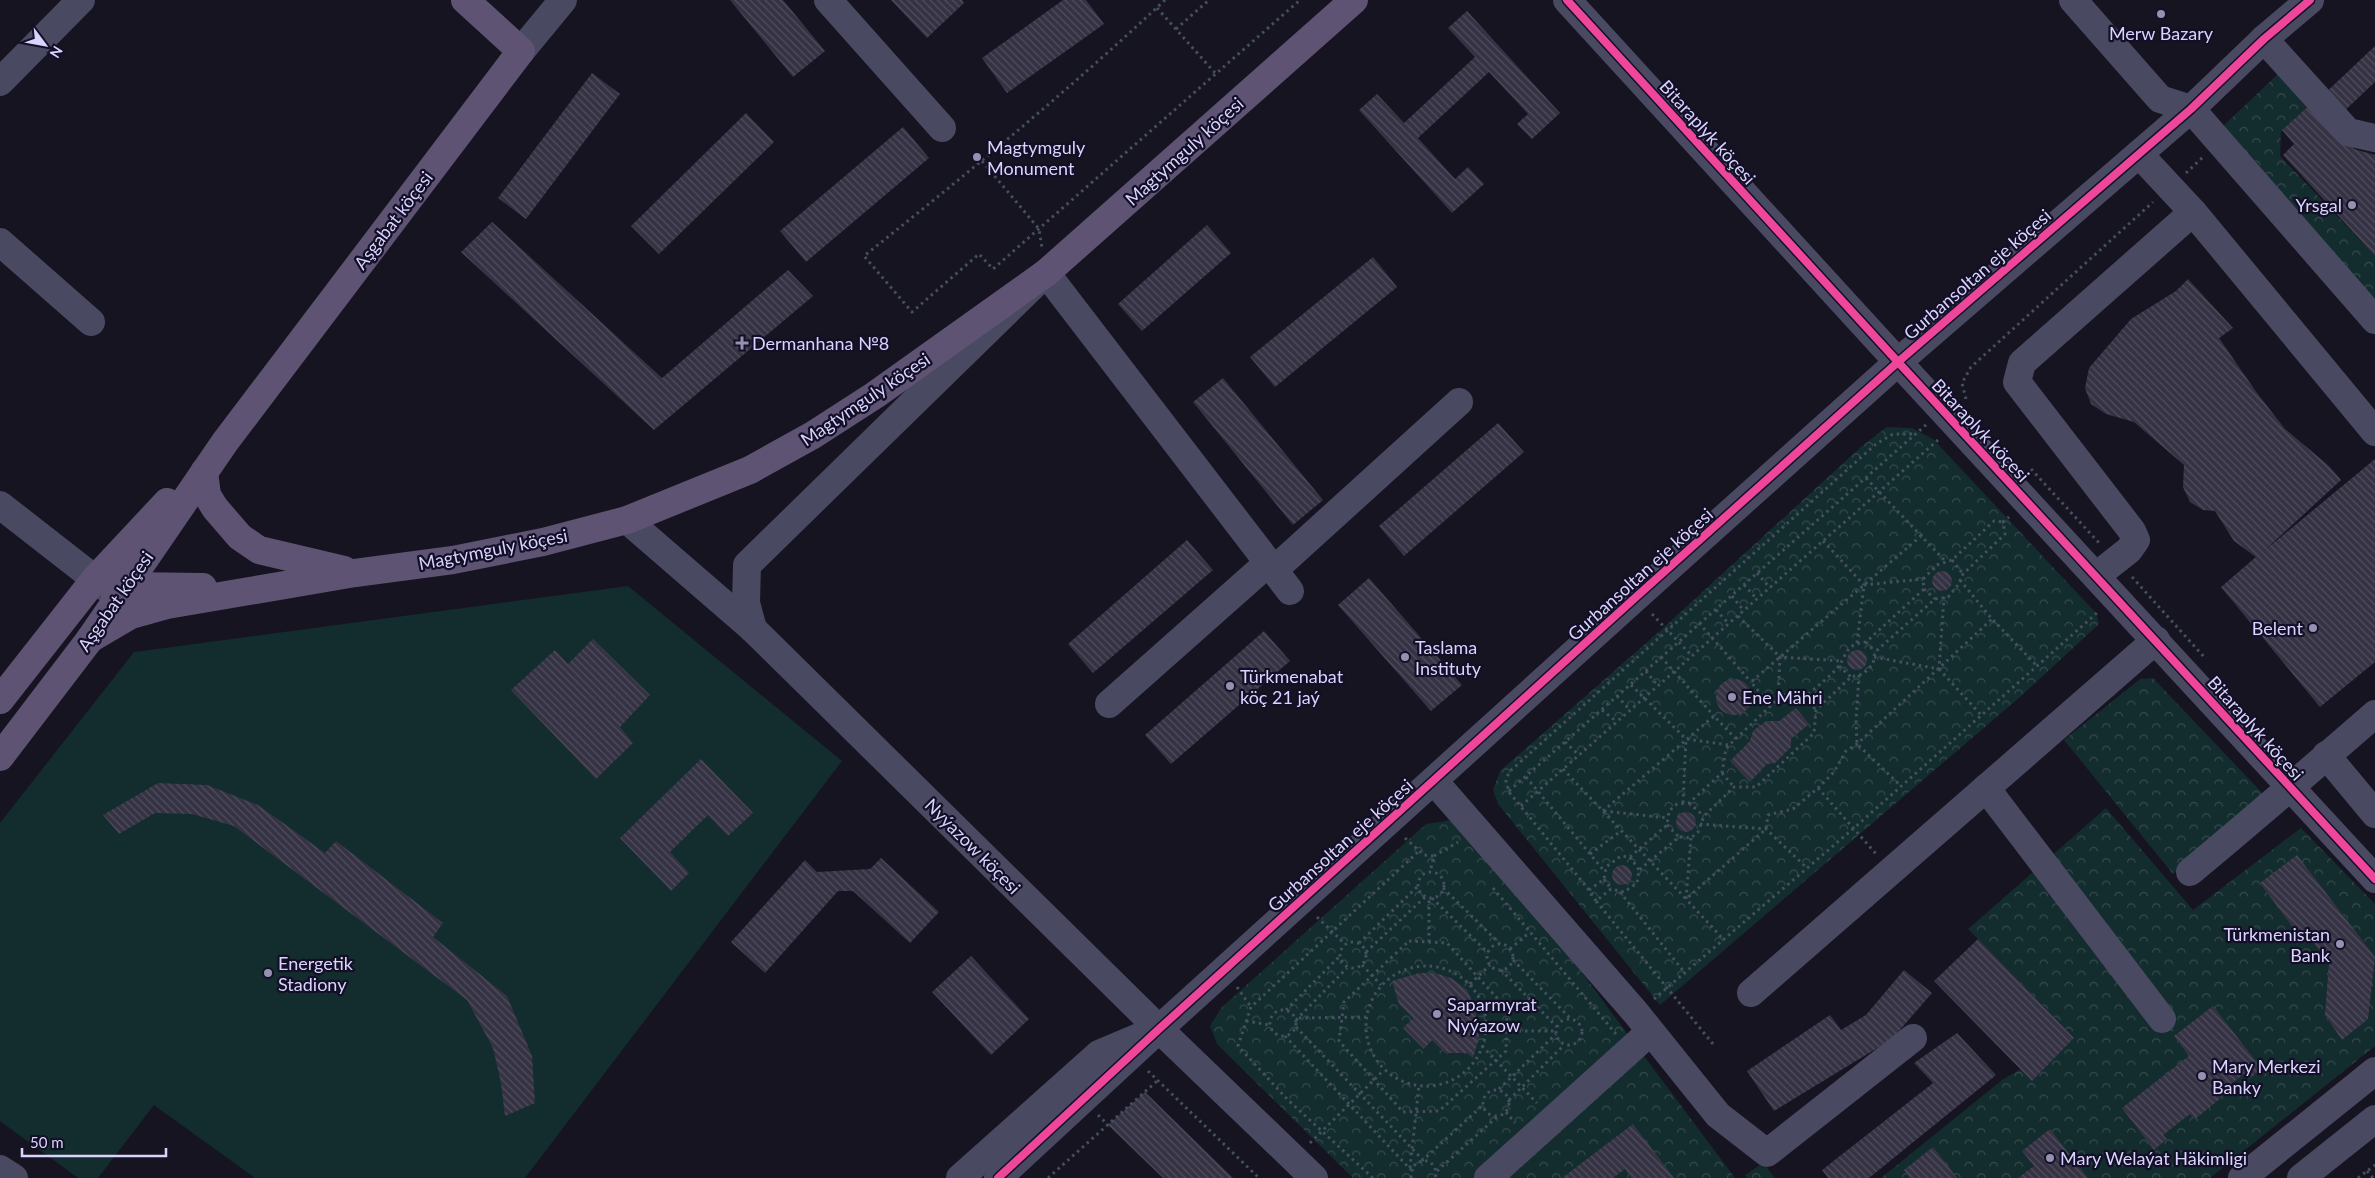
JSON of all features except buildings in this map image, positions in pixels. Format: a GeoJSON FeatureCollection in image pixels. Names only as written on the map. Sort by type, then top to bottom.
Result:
{"type":"FeatureCollection","features":[{"type":"Feature","properties":{"kind":"main road"},"geometry":{"type":"LineString","coordinates":[[465,0],[521,52]]}},
{"type":"Feature","properties":{"kind":"main road","name":"Magtymguly köçesi"},"geometry":{"type":"LineString","coordinates":[[90,639],[114,623],[148,610],[355,573],[453,560],[543,542],[627,520],[750,470],[814,435],[875,395],[1046,273],[1354,0]]}},
{"type":"Feature","properties":{"kind":"main road","name":"Aşgabat köçesi"},"geometry":{"type":"LineString","coordinates":[[0,757],[90,639],[110,585],[225,442],[521,52]]}},
{"type":"Feature","properties":{"kind":"main road","name":"Aşgabat köçesi"},"geometry":{"type":"LineString","coordinates":[[0,700],[66,614],[110,585],[204,472],[225,442]]}},
{"type":"Feature","properties":{"kind":"main road"},"geometry":{"type":"LineString","coordinates":[[204,472],[208,495],[215,508],[240,537],[260,550],[355,573]]}},
{"type":"Feature","properties":{"kind":"main road","name":"Magtymguly köçesi"},"geometry":{"type":"LineString","coordinates":[[110,585],[269,588]]}},
{"type":"Feature","properties":{"kind":"street"},"geometry":{"type":"LineString","coordinates":[[0,82],[81,0]]}},
{"type":"Feature","properties":{"kind":"street","name":"Aşgabat köçesi"},"geometry":{"type":"LineString","coordinates":[[521,52],[563,0]]}},
{"type":"Feature","properties":{"kind":"street"},"geometry":{"type":"LineString","coordinates":[[828,0],[942,128]]}},
{"type":"Feature","properties":{"kind":"street","name":"Bitaraplyk köçesi"},"geometry":{"type":"LineString","coordinates":[[1567,0],[1949,418],[2156,640],[2290,789],[2375,879]]}},
{"type":"Feature","properties":{"kind":"street"},"geometry":{"type":"LineString","coordinates":[[2073,0],[2160,99],[2191,109],[2375,320]]}},
{"type":"Feature","properties":{"kind":"street","name":"Gurbansoltan eje köçesi"},"geometry":{"type":"LineString","coordinates":[[998,1178],[1300,901],[1898,362],[2191,109],[2264,40],[2293,5]]}},
{"type":"Feature","properties":{"kind":"street"},"geometry":{"type":"LineString","coordinates":[[2264,40],[2348,132],[2372,133]]}},
{"type":"Feature","properties":{"kind":"street"},"geometry":{"type":"LineString","coordinates":[[2139,154],[2192,212],[2375,432]]}},
{"type":"Feature","properties":{"kind":"street"},"geometry":{"type":"LineString","coordinates":[[2096,576],[2129,550],[2136,540],[2132,531],[2017,382],[2022,363],[2192,212]]}},
{"type":"Feature","properties":{"kind":"street"},"geometry":{"type":"LineString","coordinates":[[0,242],[91,322]]}},
{"type":"Feature","properties":{"kind":"street"},"geometry":{"type":"LineString","coordinates":[[753,628],[746,603],[747,566],[1046,273],[1277,575]]}},
{"type":"Feature","properties":{"kind":"street"},"geometry":{"type":"LineString","coordinates":[[1109,704],[1277,575],[1459,402]]}},
{"type":"Feature","properties":{"kind":"street"},"geometry":{"type":"LineString","coordinates":[[0,505],[110,585]]}},
{"type":"Feature","properties":{"kind":"street","name":"Nyýazow köçesi"},"geometry":{"type":"LineString","coordinates":[[627,520],[753,628],[1159,1029],[1314,1178]]}},
{"type":"Feature","properties":{"kind":"street"},"geometry":{"type":"LineString","coordinates":[[1751,993],[2156,640]]}},
{"type":"Feature","properties":{"kind":"street"},"geometry":{"type":"LineString","coordinates":[[2190,872],[2290,789],[2326,755],[2373,720]]}},
{"type":"Feature","properties":{"kind":"street"},"geometry":{"type":"LineString","coordinates":[[2326,755],[2375,814]]}},
{"type":"Feature","properties":{"kind":"street"},"geometry":{"type":"LineString","coordinates":[[1434,781],[1643,1022],[1718,1115],[1767,1153],[1913,1038]]}},
{"type":"Feature","properties":{"kind":"street"},"geometry":{"type":"LineString","coordinates":[[1986,788],[2162,1019]]}},
{"type":"Feature","properties":{"kind":"street"},"geometry":{"type":"LineString","coordinates":[[1488,1178],[1630,1051],[1643,1022]]}},
{"type":"Feature","properties":{"kind":"street","name":"Gurbansoltan eje köçesi"},"geometry":{"type":"LineString","coordinates":[[960,1178],[1099,1054],[1159,1029]]}},
{"type":"Feature","properties":{"kind":"street"},"geometry":{"type":"LineString","coordinates":[[2242,1178],[2375,1071]]}},
{"type":"Feature","properties":{"kind":"street"},"geometry":{"type":"LineString","coordinates":[[2301,1178],[2375,1119]]}},
{"type":"Feature","properties":{"kind":"street"},"geometry":{"type":"LineString","coordinates":[[0,1169],[14,1178]]}},
{"type":"Feature","properties":{"kind":"path"},"geometry":{"type":"LineString","coordinates":[[1165,0],[1121,42],[982,162],[864,256],[912,312],[979,254],[993,270],[1300,0]]}},
{"type":"Feature","properties":{"kind":"path"},"geometry":{"type":"LineString","coordinates":[[1176,29],[1209,0]]}},
{"type":"Feature","properties":{"kind":"path"},"geometry":{"type":"LineString","coordinates":[[1157,8],[1216,74]]}},
{"type":"Feature","properties":{"kind":"path"},"geometry":{"type":"LineString","coordinates":[[982,162],[1039,229],[1046,273]]}},
{"type":"Feature","properties":{"kind":"path"},"geometry":{"type":"LineString","coordinates":[[1509,792],[1646,672],[1660,657],[1916,434],[1949,418]]}},
{"type":"Feature","properties":{"kind":"path"},"geometry":{"type":"LineString","coordinates":[[1521,806],[1879,492],[1949,418]]}},
{"type":"Feature","properties":{"kind":"path"},"geometry":{"type":"LineString","coordinates":[[1713,1044],[1509,792],[1506,780],[1508,772],[1876,444],[1893,434],[1916,434]]}},
{"type":"Feature","properties":{"kind":"path"},"geometry":{"type":"LineString","coordinates":[[1866,478],[1946,562]]}},
{"type":"Feature","properties":{"kind":"path"},"geometry":{"type":"LineString","coordinates":[[1864,585],[1923,579],[1938,565],[1952,560],[1994,521],[2003,522],[2027,501]]}},
{"type":"Feature","properties":{"kind":"path"},"geometry":{"type":"LineString","coordinates":[[1686,899],[1691,838],[1698,832],[1704,816],[1734,787],[1756,787],[1814,732],[1816,710],[1851,677],[1863,674],[1873,664],[1876,652],[1935,599],[1948,597],[1963,574],[2005,534],[2003,522]]}},
{"type":"Feature","properties":{"kind":"path"},"geometry":{"type":"LineString","coordinates":[[1751,682],[1921,536]]}},
{"type":"Feature","properties":{"kind":"path"},"geometry":{"type":"LineString","coordinates":[[1823,541],[1864,585],[1857,643]]}},
{"type":"Feature","properties":{"kind":"path"},"geometry":{"type":"LineString","coordinates":[[1952,560],[1963,574]]}},
{"type":"Feature","properties":{"kind":"path"},"geometry":{"type":"LineString","coordinates":[[1758,573],[1770,588]]}},
{"type":"Feature","properties":{"kind":"path"},"geometry":{"type":"LineString","coordinates":[[1923,579],[1924,588],[1935,599]]}},
{"type":"Feature","properties":{"kind":"path"},"geometry":{"type":"LineString","coordinates":[[1960,580],[1992,619],[2037,666]]}},
{"type":"Feature","properties":{"kind":"path"},"geometry":{"type":"LineString","coordinates":[[1744,585],[1757,599]]}},
{"type":"Feature","properties":{"kind":"path"},"geometry":{"type":"LineString","coordinates":[[1805,697],[1839,666],[1844,654],[1857,643],[1866,642],[1924,588]]}},
{"type":"Feature","properties":{"kind":"path"},"geometry":{"type":"LineString","coordinates":[[1732,596],[1744,610]]}},
{"type":"Feature","properties":{"kind":"path"},"geometry":{"type":"LineString","coordinates":[[1636,597],[1692,656]]}},
{"type":"Feature","properties":{"kind":"path"},"geometry":{"type":"LineString","coordinates":[[1939,669],[1944,597]]}},
{"type":"Feature","properties":{"kind":"path"},"geometry":{"type":"LineString","coordinates":[[1716,610],[1729,624]]}},
{"type":"Feature","properties":{"kind":"path"},"geometry":{"type":"LineString","coordinates":[[1643,1022],[1668,988],[1982,716],[2096,613]]}},
{"type":"Feature","properties":{"kind":"path"},"geometry":{"type":"LineString","coordinates":[[1738,616],[1780,657],[1841,661]]}},
{"type":"Feature","properties":{"kind":"path"},"geometry":{"type":"LineString","coordinates":[[1686,899],[1766,829],[1768,815],[1793,809],[1818,788],[1834,772],[1846,751],[1857,744],[1992,619]]}},
{"type":"Feature","properties":{"kind":"path"},"geometry":{"type":"LineString","coordinates":[[1699,623],[1771,706]]}},
{"type":"Feature","properties":{"kind":"path"},"geometry":{"type":"LineString","coordinates":[[1866,642],[1876,652]]}},
{"type":"Feature","properties":{"kind":"path"},"geometry":{"type":"LineString","coordinates":[[1660,657],[1736,739]]}},
{"type":"Feature","properties":{"kind":"path"},"geometry":{"type":"LineString","coordinates":[[1778,699],[1780,657]]}},
{"type":"Feature","properties":{"kind":"path"},"geometry":{"type":"LineString","coordinates":[[1874,657],[1939,669],[1982,716]]}},
{"type":"Feature","properties":{"kind":"path"},"geometry":{"type":"LineString","coordinates":[[1839,666],[1851,677]]}},
{"type":"Feature","properties":{"kind":"path"},"geometry":{"type":"LineString","coordinates":[[1646,672],[1658,686]]}},
{"type":"Feature","properties":{"kind":"path"},"geometry":{"type":"LineString","coordinates":[[1859,676],[1856,720],[1857,744],[1901,786]]}},
{"type":"Feature","properties":{"kind":"path"},"geometry":{"type":"LineString","coordinates":[[1631,685],[1686,739],[1730,745]]}},
{"type":"Feature","properties":{"kind":"path"},"geometry":{"type":"LineString","coordinates":[[1689,803],[1722,773],[1726,748],[1783,694],[1805,697],[1816,710]]}},
{"type":"Feature","properties":{"kind":"path"},"geometry":{"type":"LineString","coordinates":[[1617,696],[1630,710]]}},
{"type":"Feature","properties":{"kind":"path"},"geometry":{"type":"LineString","coordinates":[[1602,710],[1616,722]]}},
{"type":"Feature","properties":{"kind":"path"},"geometry":{"type":"LineString","coordinates":[[1603,811],[1714,716]]}},
{"type":"Feature","properties":{"kind":"path"},"geometry":{"type":"LineString","coordinates":[[1683,803],[1686,739]]}},
{"type":"Feature","properties":{"kind":"path"},"geometry":{"type":"LineString","coordinates":[[1565,742],[1579,755]]}},
{"type":"Feature","properties":{"kind":"path"},"geometry":{"type":"LineString","coordinates":[[1563,769],[1724,940]]}},
{"type":"Feature","properties":{"kind":"path"},"geometry":{"type":"LineString","coordinates":[[1722,773],[1734,787]]}},
{"type":"Feature","properties":{"kind":"path"},"geometry":{"type":"LineString","coordinates":[[1526,777],[1605,873]]}},
{"type":"Feature","properties":{"kind":"path"},"geometry":{"type":"LineString","coordinates":[[1818,788],[1891,871]]}},
{"type":"Feature","properties":{"kind":"path"},"geometry":{"type":"LineString","coordinates":[[1630,858],[1667,825],[1669,810],[1677,804],[1689,803],[1704,816]]}},
{"type":"Feature","properties":{"kind":"path"},"geometry":{"type":"LineString","coordinates":[[1603,811],[1668,818]]}},
{"type":"Feature","properties":{"kind":"path"},"geometry":{"type":"LineString","coordinates":[[1388,822],[1424,855],[1434,856],[1430,872]]}},
{"type":"Feature","properties":{"kind":"path"},"geometry":{"type":"LineString","coordinates":[[1700,824],[1766,829],[1807,868]]}},
{"type":"Feature","properties":{"kind":"path"},"geometry":{"type":"LineString","coordinates":[[1667,825],[1679,837],[1691,838]]}},
{"type":"Feature","properties":{"kind":"path"},"geometry":{"type":"LineString","coordinates":[[1590,854],[1621,830]]}},
{"type":"Feature","properties":{"kind":"path"},"geometry":{"type":"LineString","coordinates":[[1604,879],[1611,889],[1624,892],[1636,883],[1639,870],[1679,837]]}},
{"type":"Feature","properties":{"kind":"path"},"geometry":{"type":"LineString","coordinates":[[1456,843],[1462,850]]}},
{"type":"Feature","properties":{"kind":"path"},"geometry":{"type":"LineString","coordinates":[[1373,1178],[1288,1100],[1238,1046],[1251,1007],[1419,851]]}},
{"type":"Feature","properties":{"kind":"path"},"geometry":{"type":"LineString","coordinates":[[1589,890],[1604,879],[1606,867],[1620,856],[1630,858],[1639,870]]}},
{"type":"Feature","properties":{"kind":"path"},"geometry":{"type":"LineString","coordinates":[[1359,943],[1418,887],[1422,875],[1430,872],[1441,877],[1443,888],[1500,944],[1510,950],[1512,960],[1570,1019],[1579,1022],[1583,1035],[1574,1045],[1564,1045],[1558,1039],[1556,1031],[1501,970],[1490,965]]}},
{"type":"Feature","properties":{"kind":"path"},"geometry":{"type":"LineString","coordinates":[[1487,880],[1630,1051]]}},
{"type":"Feature","properties":{"kind":"path"},"geometry":{"type":"LineString","coordinates":[[1418,887],[1488,953],[1490,965]]}},
{"type":"Feature","properties":{"kind":"path"},"geometry":{"type":"LineString","coordinates":[[1366,952],[1359,943],[1352,942],[1345,944],[1340,950],[1339,957],[1341,962],[1348,968],[1355,968],[1362,964],[1366,952],[1429,898],[1439,895],[1443,888]]}},
{"type":"Feature","properties":{"kind":"path"},"geometry":{"type":"LineString","coordinates":[[1596,901],[1611,889]]}},
{"type":"Feature","properties":{"kind":"path"},"geometry":{"type":"LineString","coordinates":[[1619,891],[1685,973]]}},
{"type":"Feature","properties":{"kind":"path"},"geometry":{"type":"LineString","coordinates":[[1429,898],[1429,942]]}},
{"type":"Feature","properties":{"kind":"path"},"geometry":{"type":"LineString","coordinates":[[1300,901],[1345,944]]}},
{"type":"Feature","properties":{"kind":"path"},"geometry":{"type":"LineString","coordinates":[[1510,950],[1530,932]]}},
{"type":"Feature","properties":{"kind":"path"},"geometry":{"type":"LineString","coordinates":[[1409,941],[1429,942],[1447,943],[1507,1009],[1506,1051],[1439,1111],[1403,1112],[1339,1041],[1344,1002],[1409,941]]}},
{"type":"Feature","properties":{"kind":"path"},"geometry":{"type":"LineString","coordinates":[[1488,953],[1493,947],[1500,944]]}},
{"type":"Feature","properties":{"kind":"path"},"geometry":{"type":"LineString","coordinates":[[1339,957],[1286,1010],[1274,1013],[1270,1025],[1273,1033],[1285,1036],[1411,1169]]}},
{"type":"Feature","properties":{"kind":"path"},"geometry":{"type":"LineString","coordinates":[[1501,970],[1508,967],[1512,960]]}},
{"type":"Feature","properties":{"kind":"path"},"geometry":{"type":"LineString","coordinates":[[1362,964],[1381,985]]}},
{"type":"Feature","properties":{"kind":"path"},"geometry":{"type":"LineString","coordinates":[[1425,965],[1442,967],[1457,974],[1470,984],[1479,998],[1485,1014],[1486,1031],[1475,1061],[1464,1072],[1450,1081],[1434,1085],[1406,1083],[1384,1070],[1369,1046],[1366,1032],[1366,1018],[1369,1006],[1381,985],[1394,974],[1409,968],[1425,965]]}},
{"type":"Feature","properties":{"kind":"path"},"geometry":{"type":"LineString","coordinates":[[1470,984],[1490,965]]}},
{"type":"Feature","properties":{"kind":"path"},"geometry":{"type":"LineString","coordinates":[[1285,1036],[1292,1033],[1296,1027],[1297,1019],[1348,968]]}},
{"type":"Feature","properties":{"kind":"path"},"geometry":{"type":"LineString","coordinates":[[1286,1010],[1297,1019],[1366,1018]]}},
{"type":"Feature","properties":{"kind":"path"},"geometry":{"type":"LineString","coordinates":[[1411,1169],[1483,1105],[1487,1093],[1498,1089],[1513,1077],[1556,1031],[1562,1021],[1570,1019]]}},
{"type":"Feature","properties":{"kind":"path"},"geometry":{"type":"LineString","coordinates":[[1246,1021],[1270,1025]]}},
{"type":"Feature","properties":{"kind":"path"},"geometry":{"type":"LineString","coordinates":[[1296,1027],[1412,1150],[1423,1160],[1430,1162],[1437,1171]]}},
{"type":"Feature","properties":{"kind":"path"},"geometry":{"type":"LineString","coordinates":[[1486,1031],[1556,1031]]}},
{"type":"Feature","properties":{"kind":"path"},"geometry":{"type":"LineString","coordinates":[[1509,1100],[1564,1045]]}},
{"type":"Feature","properties":{"kind":"path"},"geometry":{"type":"LineString","coordinates":[[1482,1046],[1554,1119]]}},
{"type":"Feature","properties":{"kind":"path"},"geometry":{"type":"LineString","coordinates":[[1132,1055],[1259,1178]]}},
{"type":"Feature","properties":{"kind":"path"},"geometry":{"type":"LineString","coordinates":[[1295,1159],[1384,1070]]}},
{"type":"Feature","properties":{"kind":"path"},"geometry":{"type":"LineString","coordinates":[[1048,1178],[1157,1081]]}},
{"type":"Feature","properties":{"kind":"path"},"geometry":{"type":"LineString","coordinates":[[1411,1178],[1419,1085]]}},
{"type":"Feature","properties":{"kind":"path"},"geometry":{"type":"LineString","coordinates":[[1436,1178],[1437,1171],[1508,1108],[1509,1100],[1505,1093],[1498,1089]]}},
{"type":"Feature","properties":{"kind":"path"},"geometry":{"type":"LineString","coordinates":[[1483,1105],[1490,1115],[1498,1116]]}},
{"type":"Feature","properties":{"kind":"path"},"geometry":{"type":"LineString","coordinates":[[2358,1178],[2375,1165]]}},
{"type":"Feature","properties":{"kind":"path"},"geometry":{"type":"LineString","coordinates":[[2367,1171],[2373,1178]]}},
{"type":"Feature","properties":{"kind":"green space"},"geometry":{"type":"Polygon","coordinates":[[[2278,74],[2307,108],[2281,132],[2280,156],[2375,256],[2375,307],[2221,128],[2278,74]]]}},
{"type":"Feature","properties":{"kind":"green space"},"geometry":{"type":"Polygon","coordinates":[[[1887,427],[1912,428],[1933,439],[2096,613],[2099,624],[2020,697],[1660,1005],[1498,804],[1493,790],[1500,771],[1661,630],[1862,446],[1887,427]]]}},
{"type":"Feature","properties":{"kind":"green space"},"geometry":{"type":"Polygon","coordinates":[[[628,586],[842,761],[525,1178],[255,1178],[154,1105],[98,1178],[78,1178],[0,1121],[0,823],[134,652],[628,586]]]}},
{"type":"Feature","properties":{"kind":"green space"},"geometry":{"type":"Polygon","coordinates":[[[2153,678],[2266,797],[2261,808],[2173,874],[2064,740],[2140,679],[2153,678]]]}},
{"type":"Feature","properties":{"kind":"green space"},"geometry":{"type":"Polygon","coordinates":[[[2106,808],[2193,910],[2301,828],[2375,904],[2375,1046],[2210,1178],[1881,1178],[2002,1080],[2074,1038],[1968,929],[2106,808]]]}},
{"type":"Feature","properties":{"kind":"green space"},"geometry":{"type":"Polygon","coordinates":[[[1452,820],[1471,824],[1735,1178],[1353,1178],[1217,1044],[1210,1026],[1222,1007],[1426,824],[1452,820]]]}},
{"type":"Feature","properties":{"kind":"green space"},"geometry":{"type":"Polygon","coordinates":[[[1763,1163],[1775,1178],[1747,1178],[1745,1175],[1763,1163]]]}},
{"type":"Feature","properties":{"kind":"cycle path"},"geometry":{"type":"LineString","coordinates":[[1567,0],[2375,879]]}},
{"type":"Feature","properties":{"kind":"cycle path"},"geometry":{"type":"LineString","coordinates":[[998,1178],[1159,1029],[1636,597],[1898,362],[2191,109],[2264,39],[2310,0]]}},
{"type":"Feature","properties":{"kind":"place","name":"Merw Bazary"},"geometry":{"type":"Point","coordinates":[2161,14]}},
{"type":"Feature","properties":{"kind":"place","name":"Magtymguly Monument"},"geometry":{"type":"Point","coordinates":[977,157]}},
{"type":"Feature","properties":{"kind":"place","name":"Yrsgal"},"geometry":{"type":"Point","coordinates":[2352,205]}},
{"type":"Feature","properties":{"kind":"place","name":"Dermanhana №8"},"geometry":{"type":"Point","coordinates":[742,343]}},
{"type":"Feature","properties":{"kind":"place","name":"Belent"},"geometry":{"type":"Point","coordinates":[2313,628]}},
{"type":"Feature","properties":{"kind":"place","name":"Taslama Instituty"},"geometry":{"type":"Point","coordinates":[1405,657]}},
{"type":"Feature","properties":{"kind":"place","name":"Türkmenabat köç 21 jaý"},"geometry":{"type":"Point","coordinates":[1230,686]}},
{"type":"Feature","properties":{"kind":"place","name":"Ene Mähri"},"geometry":{"type":"Point","coordinates":[1732,697]}},
{"type":"Feature","properties":{"kind":"place","name":"Türkmenistan Bank"},"geometry":{"type":"Point","coordinates":[2340,944]}},
{"type":"Feature","properties":{"kind":"place","name":"Energetik Stadiony"},"geometry":{"type":"Point","coordinates":[268,973]}},
{"type":"Feature","properties":{"kind":"place","name":"Saparmyrat Nyýazow"},"geometry":{"type":"Point","coordinates":[1437,1014]}},
{"type":"Feature","properties":{"kind":"place","name":"Mary Merkezi Banky"},"geometry":{"type":"Point","coordinates":[2202,1076]}},
{"type":"Feature","properties":{"kind":"place","name":"Mary Welaýat Häkimligi"},"geometry":{"type":"Point","coordinates":[2050,1158]}}]}
